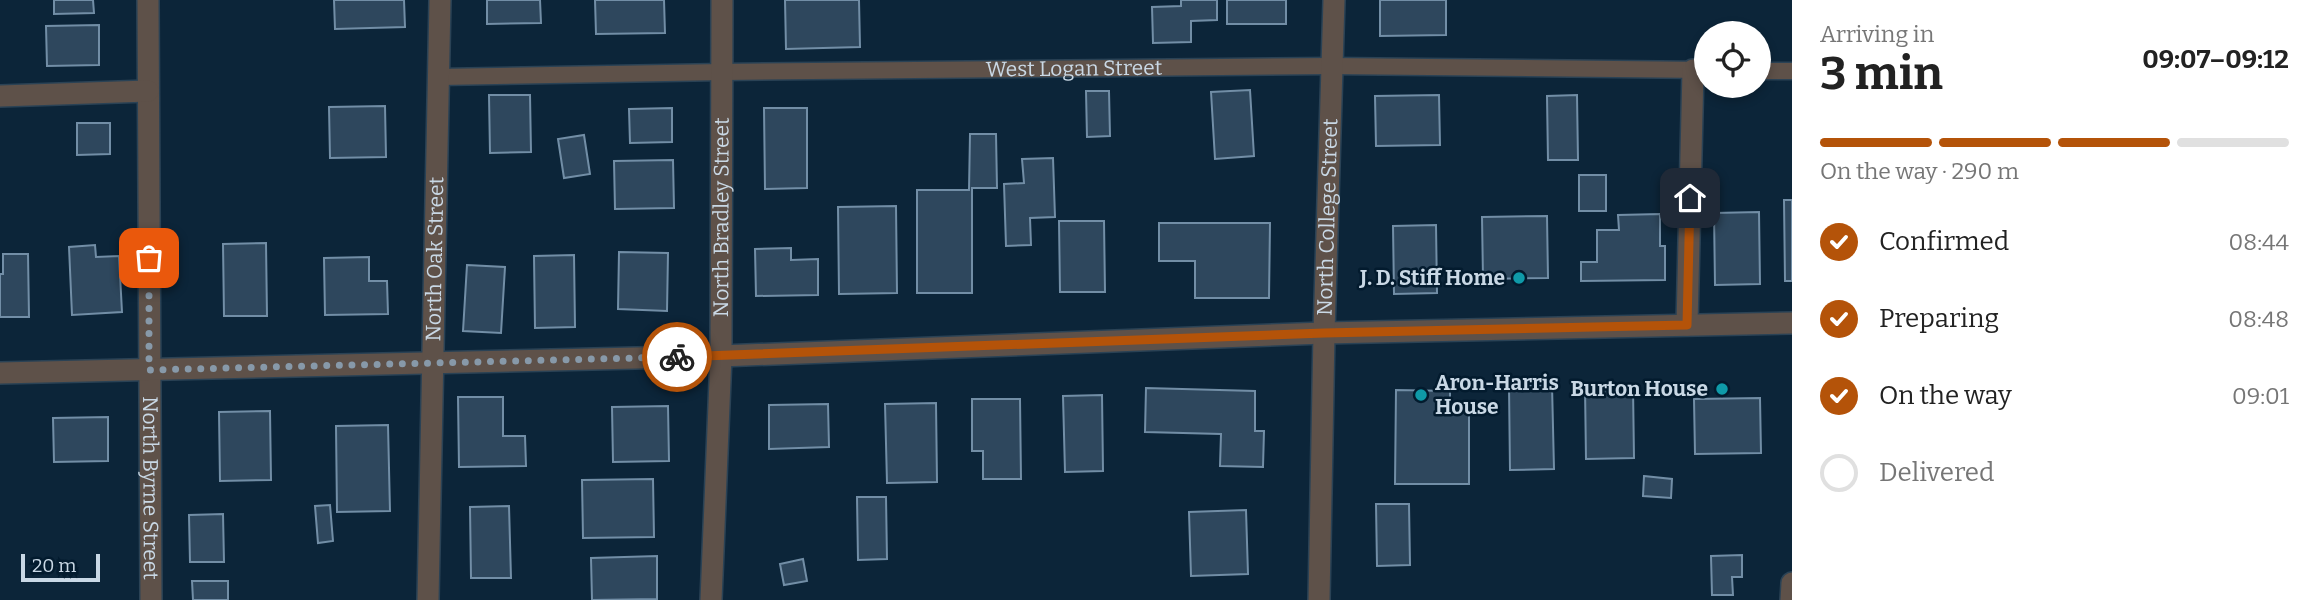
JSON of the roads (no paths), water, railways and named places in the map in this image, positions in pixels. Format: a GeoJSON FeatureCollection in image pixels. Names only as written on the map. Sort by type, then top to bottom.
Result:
{"type":"FeatureCollection","features":[{"type":"Feature","properties":{"kind":"street","name":"North Byrne Street"},"geometry":{"type":"LineString","coordinates":[[148,0],[151,600]]}},
{"type":"Feature","properties":{"kind":"street","name":"North Oak Street"},"geometry":{"type":"LineString","coordinates":[[428,600],[440,0]]}},
{"type":"Feature","properties":{"kind":"street","name":"North Bradley Street"},"geometry":{"type":"LineString","coordinates":[[711,600],[721,356],[722,0]]}},
{"type":"Feature","properties":{"kind":"street","name":"North College Street"},"geometry":{"type":"LineString","coordinates":[[1319,600],[1334,0]]}},
{"type":"Feature","properties":{"kind":"street"},"geometry":{"type":"LineString","coordinates":[[0,96],[148,91]]}},
{"type":"Feature","properties":{"kind":"street"},"geometry":{"type":"LineString","coordinates":[[1687,325],[1699,98]]}},
{"type":"Feature","properties":{"kind":"street"},"geometry":{"type":"LineString","coordinates":[[0,373],[721,356],[1324,333],[1792,323]]}},
{"type":"Feature","properties":{"kind":"street"},"geometry":{"type":"LineString","coordinates":[[1791,600],[1792,583]]}},
{"type":"Feature","properties":{"kind":"lane","name":"West Logan Street"},"geometry":{"type":"LineString","coordinates":[[440,77],[1332,66],[1694,70]]}},
{"type":"Feature","properties":{"kind":"lane"},"geometry":{"type":"LineString","coordinates":[[1771,71],[1792,71]]}},
{"type":"Feature","properties":{"kind":"place","name":"J. D. Stiff Home"},"geometry":{"type":"Point","coordinates":[1519,278]}},
{"type":"Feature","properties":{"kind":"place","name":"Burton House"},"geometry":{"type":"Point","coordinates":[1722,389]}},
{"type":"Feature","properties":{"kind":"place","name":"Aron-Harris House"},"geometry":{"type":"Point","coordinates":[1421,395]}}]}
